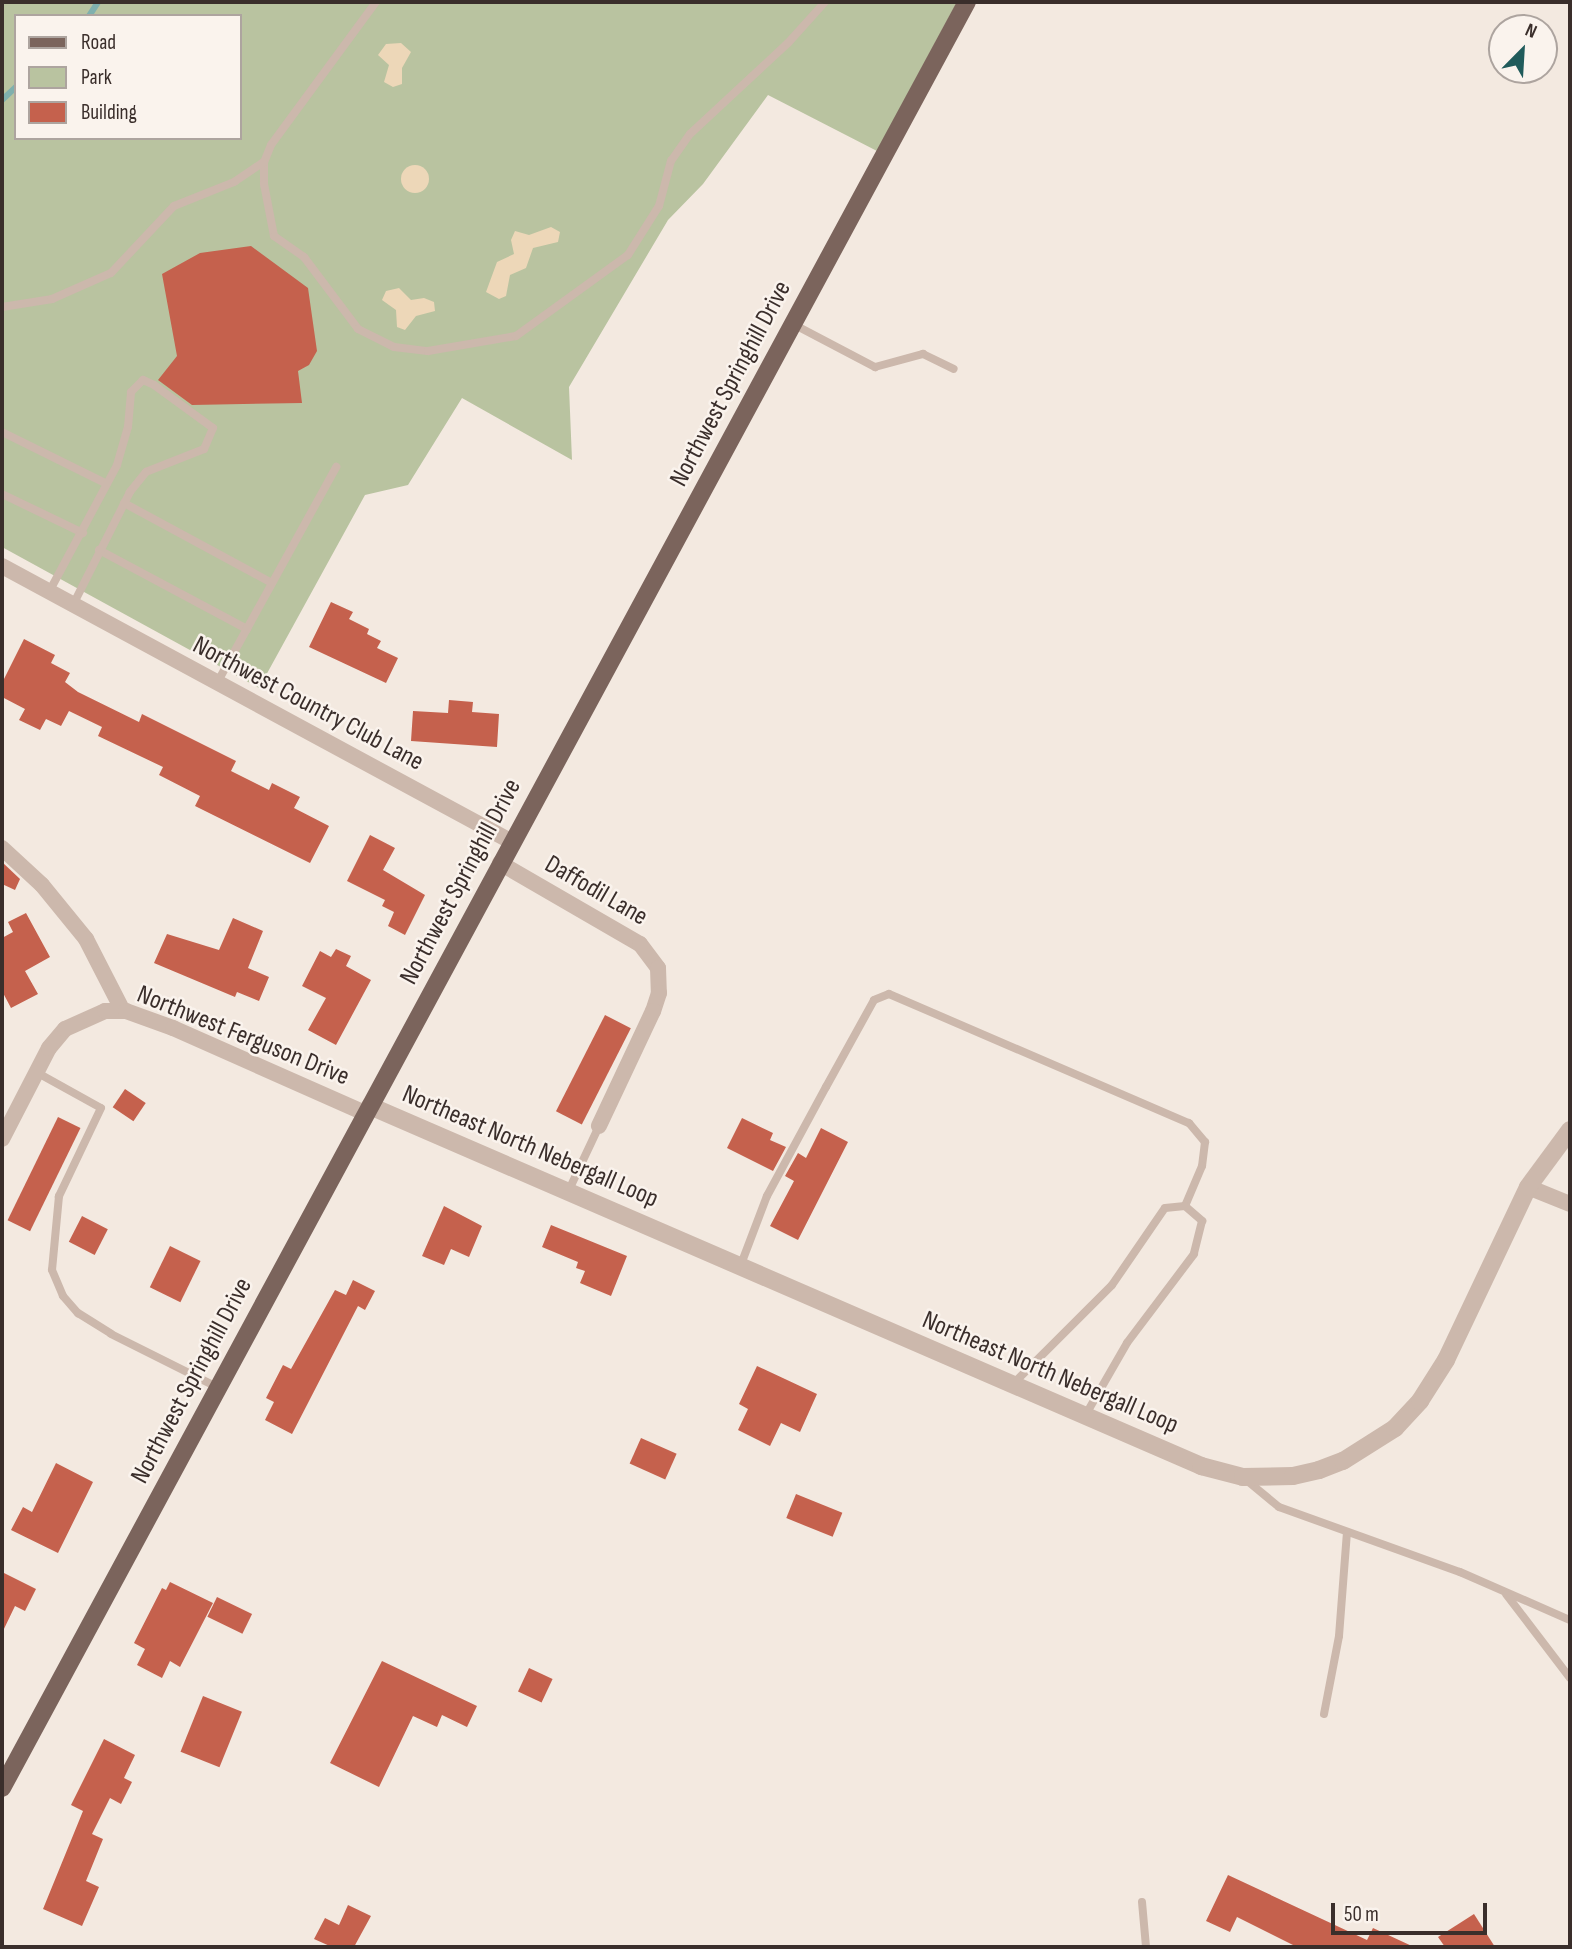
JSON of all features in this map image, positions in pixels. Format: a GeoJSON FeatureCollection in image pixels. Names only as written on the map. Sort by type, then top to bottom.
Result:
{"type":"FeatureCollection","features":[{"type":"Feature","properties":{"kind":"main road","name":"Northwest Springhill Drive"},"geometry":{"type":"LineString","coordinates":[[2,1788],[967,2]]}},
{"type":"Feature","properties":{"kind":"street","name":"Northwest Country Club Lane"},"geometry":{"type":"LineString","coordinates":[[2,566],[512,842]]}},
{"type":"Feature","properties":{"kind":"street"},"geometry":{"type":"LineString","coordinates":[[2,848],[42,885],[86,939],[123,1011]]}},
{"type":"Feature","properties":{"kind":"street","name":"Daffodil Lane"},"geometry":{"type":"LineString","coordinates":[[500,863],[640,944],[658,968],[659,993],[653,1011],[599,1126]]}},
{"type":"Feature","properties":{"kind":"street","name":"Northwest Ferguson Drive"},"geometry":{"type":"LineString","coordinates":[[2,1139],[36,1072],[65,1030],[94,1014],[123,1011],[173,1028],[368,1110]]}},
{"type":"Feature","properties":{"kind":"street","name":"Northeast North Nebergall Loop"},"geometry":{"type":"LineString","coordinates":[[368,1110],[568,1192],[1201,1466],[1243,1477],[1293,1476],[1319,1470],[1343,1461],[1395,1429],[1420,1401],[1446,1360],[1528,1187],[1570,1130]]}},
{"type":"Feature","properties":{"kind":"street"},"geometry":{"type":"LineString","coordinates":[[1528,1187],[1570,1204]]}},
{"type":"Feature","properties":{"kind":"lane"},"geometry":{"type":"LineString","coordinates":[[376,2],[271,145],[264,162],[274,236],[304,257],[341,310],[365,335],[394,347],[428,351],[501,341],[528,330],[628,256],[659,206],[671,162],[690,134],[788,43],[825,2]]}},
{"type":"Feature","properties":{"kind":"lane"},"geometry":{"type":"LineString","coordinates":[[2,307],[52,299],[111,273],[174,206],[234,182],[264,162]]}},
{"type":"Feature","properties":{"kind":"lane"},"geometry":{"type":"LineString","coordinates":[[793,324],[875,367],[923,354],[954,369]]}},
{"type":"Feature","properties":{"kind":"lane"},"geometry":{"type":"LineString","coordinates":[[48,592],[83,533],[107,484],[128,427],[131,392],[143,380],[213,428],[204,449],[146,472],[124,503],[99,550],[78,607]]}},
{"type":"Feature","properties":{"kind":"lane"},"geometry":{"type":"LineString","coordinates":[[2,432],[107,484]]}},
{"type":"Feature","properties":{"kind":"lane"},"geometry":{"type":"LineString","coordinates":[[217,683],[336,467]]}},
{"type":"Feature","properties":{"kind":"lane"},"geometry":{"type":"LineString","coordinates":[[2,494],[83,533]]}},
{"type":"Feature","properties":{"kind":"lane"},"geometry":{"type":"LineString","coordinates":[[124,503],[272,583]]}},
{"type":"Feature","properties":{"kind":"lane"},"geometry":{"type":"LineString","coordinates":[[99,550],[247,629]]}},
{"type":"Feature","properties":{"kind":"lane"},"geometry":{"type":"LineString","coordinates":[[740,1267],[767,1196],[826,1087],[874,1000],[890,994],[1189,1124],[1205,1142],[1202,1166],[1185,1206]]}},
{"type":"Feature","properties":{"kind":"lane"},"geometry":{"type":"LineString","coordinates":[[36,1072],[100,1108],[59,1196],[52,1270],[63,1296],[78,1313],[111,1334],[219,1388]]}},
{"type":"Feature","properties":{"kind":"lane"},"geometry":{"type":"LineString","coordinates":[[568,1192],[599,1126]]}},
{"type":"Feature","properties":{"kind":"lane"},"geometry":{"type":"LineString","coordinates":[[1012,1385],[1112,1285],[1165,1208],[1185,1206],[1202,1221],[1194,1254],[1127,1343],[1085,1416]]}},
{"type":"Feature","properties":{"kind":"lane"},"geometry":{"type":"LineString","coordinates":[[1243,1477],[1279,1507],[1347,1534],[1460,1572],[1570,1620]]}},
{"type":"Feature","properties":{"kind":"lane"},"geometry":{"type":"LineString","coordinates":[[1324,1714],[1339,1636],[1347,1534]]}},
{"type":"Feature","properties":{"kind":"lane"},"geometry":{"type":"LineString","coordinates":[[1504,1592],[1570,1678]]}},
{"type":"Feature","properties":{"kind":"lane"},"geometry":{"type":"LineString","coordinates":[[1142,1902],[1146,1947]]}},
{"type":"Feature","properties":{"kind":"green space"},"geometry":{"type":"Polygon","coordinates":[[[2,2],[957,2],[877,151],[768,95],[703,184],[668,220],[569,387],[572,460],[462,398],[408,485],[365,495],[259,688],[2,547],[2,2]]]}},
{"type":"Feature","properties":{"kind":"sand"},"geometry":{"type":"Polygon","coordinates":[[[401,43],[411,52],[402,68],[402,84],[393,87],[384,82],[389,65],[378,55],[386,44],[401,43]]]}},
{"type":"Feature","properties":{"kind":"sand"},"geometry":{"type":"Polygon","coordinates":[[[415,165],[425,169],[429,179],[425,189],[415,193],[405,189],[401,179],[405,169],[415,165]]]}},
{"type":"Feature","properties":{"kind":"sand"},"geometry":{"type":"Polygon","coordinates":[[[551,227],[560,232],[558,242],[533,248],[526,268],[510,275],[506,296],[499,299],[486,292],[497,262],[514,254],[511,240],[515,231],[529,235],[551,227]]]}},
{"type":"Feature","properties":{"kind":"sand"},"geometry":{"type":"Polygon","coordinates":[[[399,288],[411,300],[424,298],[434,302],[435,311],[416,316],[405,330],[397,327],[396,310],[382,300],[386,291],[399,288]]]}},
{"type":"Feature","properties":{"kind":"building"},"geometry":{"type":"Polygon","coordinates":[[[251,246],[308,288],[317,351],[309,365],[298,371],[302,403],[192,405],[158,380],[177,356],[162,274],[200,253],[251,246]]]}},
{"type":"Feature","properties":{"kind":"building"},"geometry":{"type":"Polygon","coordinates":[[[331,602],[353,612],[349,619],[369,629],[367,634],[381,641],[377,648],[398,658],[386,683],[309,647],[331,602]]]}},
{"type":"Feature","properties":{"kind":"building"},"geometry":{"type":"Polygon","coordinates":[[[24,639],[55,655],[51,663],[70,673],[65,682],[78,692],[139,722],[142,714],[236,761],[231,771],[269,790],[272,783],[300,797],[294,808],[329,826],[310,863],[195,806],[200,796],[159,775],[163,767],[98,736],[102,727],[69,711],[61,726],[46,719],[40,730],[19,720],[25,709],[2,697],[2,683],[24,639]]]}},
{"type":"Feature","properties":{"kind":"building"},"geometry":{"type":"Polygon","coordinates":[[[449,700],[473,702],[472,712],[499,714],[497,747],[411,741],[413,711],[448,713],[449,700]]]}},
{"type":"Feature","properties":{"kind":"building"},"geometry":{"type":"Polygon","coordinates":[[[370,835],[395,848],[383,870],[425,895],[405,935],[388,926],[394,912],[382,906],[385,900],[347,881],[370,835]]]}},
{"type":"Feature","properties":{"kind":"building"},"geometry":{"type":"Polygon","coordinates":[[[2,862],[20,879],[15,890],[2,884],[2,862]]]}},
{"type":"Feature","properties":{"kind":"building"},"geometry":{"type":"Polygon","coordinates":[[[26,913],[50,957],[25,971],[38,994],[11,1008],[2,991],[2,938],[13,932],[8,922],[26,913]]]}},
{"type":"Feature","properties":{"kind":"building"},"geometry":{"type":"Polygon","coordinates":[[[233,918],[263,931],[248,968],[269,977],[259,1001],[237,992],[235,997],[154,963],[167,934],[219,950],[233,918]]]}},
{"type":"Feature","properties":{"kind":"building"},"geometry":{"type":"Polygon","coordinates":[[[336,949],[351,956],[346,966],[371,980],[336,1045],[308,1030],[326,998],[302,986],[320,951],[331,957],[336,949]]]}},
{"type":"Feature","properties":{"kind":"building"},"geometry":{"type":"Polygon","coordinates":[[[605,1015],[631,1028],[582,1124],[556,1111],[605,1015]]]}},
{"type":"Feature","properties":{"kind":"building"},"geometry":{"type":"Polygon","coordinates":[[[125,1089],[146,1103],[133,1121],[113,1107],[125,1089]]]}},
{"type":"Feature","properties":{"kind":"building"},"geometry":{"type":"Polygon","coordinates":[[[58,1117],[80,1128],[30,1231],[8,1220],[58,1117]]]}},
{"type":"Feature","properties":{"kind":"building"},"geometry":{"type":"Polygon","coordinates":[[[742,1118],[773,1133],[770,1140],[786,1147],[773,1171],[727,1148],[742,1118]]]}},
{"type":"Feature","properties":{"kind":"building"},"geometry":{"type":"Polygon","coordinates":[[[821,1128],[848,1142],[798,1240],[770,1226],[794,1181],[785,1176],[798,1153],[806,1158],[821,1128]]]}},
{"type":"Feature","properties":{"kind":"building"},"geometry":{"type":"Polygon","coordinates":[[[444,1206],[482,1226],[469,1257],[451,1249],[444,1265],[422,1256],[444,1206]]]}},
{"type":"Feature","properties":{"kind":"building"},"geometry":{"type":"Polygon","coordinates":[[[82,1216],[108,1229],[95,1255],[69,1242],[82,1216]]]}},
{"type":"Feature","properties":{"kind":"building"},"geometry":{"type":"Polygon","coordinates":[[[551,1225],[627,1256],[611,1296],[580,1283],[585,1271],[576,1268],[578,1262],[542,1247],[551,1225]]]}},
{"type":"Feature","properties":{"kind":"building"},"geometry":{"type":"Polygon","coordinates":[[[170,1246],[201,1261],[180,1302],[150,1287],[170,1246]]]}},
{"type":"Feature","properties":{"kind":"building"},"geometry":{"type":"Polygon","coordinates":[[[353,1280],[375,1291],[365,1310],[358,1306],[292,1434],[265,1420],[274,1402],[266,1398],[283,1365],[291,1369],[335,1290],[346,1295],[353,1280]]]}},
{"type":"Feature","properties":{"kind":"building"},"geometry":{"type":"Polygon","coordinates":[[[757,1366],[817,1394],[800,1432],[781,1423],[770,1446],[738,1430],[748,1409],[739,1404],[757,1366]]]}},
{"type":"Feature","properties":{"kind":"building"},"geometry":{"type":"Polygon","coordinates":[[[641,1438],[677,1454],[665,1479],[630,1464],[641,1438]]]}},
{"type":"Feature","properties":{"kind":"building"},"geometry":{"type":"Polygon","coordinates":[[[56,1463],[93,1482],[58,1553],[11,1530],[23,1507],[32,1512],[56,1463]]]}},
{"type":"Feature","properties":{"kind":"building"},"geometry":{"type":"Polygon","coordinates":[[[796,1494],[842,1513],[833,1537],[786,1518],[796,1494]]]}},
{"type":"Feature","properties":{"kind":"building"},"geometry":{"type":"Polygon","coordinates":[[[2,1572],[36,1589],[25,1611],[15,1606],[2,1633],[2,1572]]]}},
{"type":"Feature","properties":{"kind":"building"},"geometry":{"type":"Polygon","coordinates":[[[170,1582],[213,1603],[180,1667],[170,1661],[162,1678],[137,1665],[145,1649],[134,1643],[162,1588],[166,1590],[170,1582]]]}},
{"type":"Feature","properties":{"kind":"building"},"geometry":{"type":"Polygon","coordinates":[[[217,1597],[252,1614],[242,1634],[207,1617],[217,1597]]]}},
{"type":"Feature","properties":{"kind":"building"},"geometry":{"type":"Polygon","coordinates":[[[382,1661],[477,1706],[467,1727],[442,1715],[437,1727],[413,1716],[379,1787],[330,1763],[382,1661]]]}},
{"type":"Feature","properties":{"kind":"building"},"geometry":{"type":"Polygon","coordinates":[[[529,1668],[553,1679],[542,1703],[518,1692],[529,1668]]]}},
{"type":"Feature","properties":{"kind":"building"},"geometry":{"type":"Polygon","coordinates":[[[203,1696],[242,1712],[219,1767],[181,1752],[203,1696]]]}},
{"type":"Feature","properties":{"kind":"building"},"geometry":{"type":"Polygon","coordinates":[[[104,1739],[135,1755],[124,1778],[132,1782],[121,1804],[110,1798],[92,1834],[103,1839],[86,1881],[99,1887],[82,1926],[43,1909],[83,1811],[71,1805],[104,1739]]]}},
{"type":"Feature","properties":{"kind":"building"},"geometry":{"type":"Polygon","coordinates":[[[1228,1875],[1367,1940],[1373,1928],[1414,1947],[1297,1947],[1237,1917],[1230,1932],[1206,1921],[1228,1875]]]}},
{"type":"Feature","properties":{"kind":"building"},"geometry":{"type":"Polygon","coordinates":[[[348,1905],[371,1916],[354,1947],[332,1947],[314,1939],[325,1918],[339,1925],[348,1905]]]}},
{"type":"Feature","properties":{"kind":"building"},"geometry":{"type":"Polygon","coordinates":[[[1474,1914],[1495,1947],[1445,1947],[1438,1937],[1474,1914]]]}},
{"type":"Feature","properties":{"kind":"waterway"},"geometry":{"type":"LineString","coordinates":[[90,14],[98,2]]}},
{"type":"Feature","properties":{"kind":"waterway"},"geometry":{"type":"LineString","coordinates":[[2,100],[14,89]]}}]}
